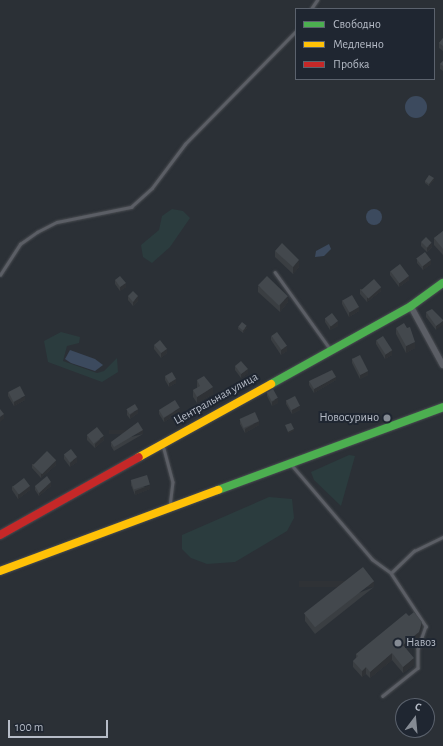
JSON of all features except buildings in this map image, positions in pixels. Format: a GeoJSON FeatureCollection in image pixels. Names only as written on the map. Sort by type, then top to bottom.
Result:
{"type":"FeatureCollection","features":[{"type":"Feature","properties":{"kind":"street","name":"Центральная улица"},"geometry":{"type":"LineString","coordinates":[[0,535],[162,443],[411,306],[443,283]]}},
{"type":"Feature","properties":{"kind":"street"},"geometry":{"type":"LineString","coordinates":[[411,306],[443,365]]}},
{"type":"Feature","properties":{"kind":"street"},"geometry":{"type":"LineString","coordinates":[[0,571],[443,407]]}},
{"type":"Feature","properties":{"kind":"lane"},"geometry":{"type":"LineString","coordinates":[[0,275],[20,244],[37,232],[57,222],[131,207],[152,188],[185,144],[295,32]]}},
{"type":"Feature","properties":{"kind":"lane"},"geometry":{"type":"LineString","coordinates":[[276,272],[331,350]]}},
{"type":"Feature","properties":{"kind":"lane"},"geometry":{"type":"LineString","coordinates":[[162,443],[173,482],[171,508]]}},
{"type":"Feature","properties":{"kind":"lane"},"geometry":{"type":"LineString","coordinates":[[291,464],[372,559],[391,573],[426,626],[427,632],[418,649],[418,668],[383,696]]}},
{"type":"Feature","properties":{"kind":"lane"},"geometry":{"type":"LineString","coordinates":[[391,573],[414,551],[443,537]]}},
{"type":"Feature","properties":{"kind":"shaded area"},"geometry":{"type":"Polygon","coordinates":[[[172,209],[183,211],[190,218],[170,247],[152,263],[143,257],[141,245],[159,230],[162,216],[172,209]]]}},
{"type":"Feature","properties":{"kind":"shaded area"},"geometry":{"type":"Polygon","coordinates":[[[61,332],[80,337],[79,343],[67,346],[63,361],[97,373],[104,371],[117,358],[118,372],[102,382],[48,362],[44,341],[61,332]]]}},
{"type":"Feature","properties":{"kind":"shaded area"},"geometry":{"type":"Polygon","coordinates":[[[349,455],[355,456],[341,506],[314,480],[311,472],[349,455]]]}},
{"type":"Feature","properties":{"kind":"shaded area"},"geometry":{"type":"Polygon","coordinates":[[[269,497],[292,499],[294,518],[287,531],[235,562],[207,564],[191,558],[182,549],[182,535],[269,497]]]}},
{"type":"Feature","properties":{"kind":"water"},"geometry":{"type":"Polygon","coordinates":[[[416,96],[420,97],[426,103],[426,111],[420,117],[416,118],[412,117],[406,111],[405,107],[406,103],[412,97],[416,96]]]}},
{"type":"Feature","properties":{"kind":"water"},"geometry":{"type":"Polygon","coordinates":[[[371,209],[377,209],[382,214],[380,223],[377,225],[371,225],[366,220],[366,214],[371,209]]]}},
{"type":"Feature","properties":{"kind":"water"},"geometry":{"type":"Polygon","coordinates":[[[329,244],[331,249],[324,256],[315,257],[316,251],[329,244]]]}},
{"type":"Feature","properties":{"kind":"water"},"geometry":{"type":"Polygon","coordinates":[[[70,350],[95,359],[103,365],[95,371],[71,363],[65,359],[70,350]]]}},
{"type":"Feature","properties":{"kind":"traffic: fast"},"geometry":{"type":"LineString","coordinates":[[271,384],[411,306],[443,283]]}},
{"type":"Feature","properties":{"kind":"traffic: fast"},"geometry":{"type":"LineString","coordinates":[[218,490],[443,407]]}},
{"type":"Feature","properties":{"kind":"traffic: slow"},"geometry":{"type":"LineString","coordinates":[[139,457],[271,384]]}},
{"type":"Feature","properties":{"kind":"traffic: slow"},"geometry":{"type":"LineString","coordinates":[[0,571],[218,490]]}},
{"type":"Feature","properties":{"kind":"traffic: jam"},"geometry":{"type":"LineString","coordinates":[[0,535],[139,457]]}},
{"type":"Feature","properties":{"kind":"place","name":"Новосурино"},"geometry":{"type":"Point","coordinates":[387,418]}},
{"type":"Feature","properties":{"kind":"place","name":"Навоз"},"geometry":{"type":"Point","coordinates":[398,643]}}]}
